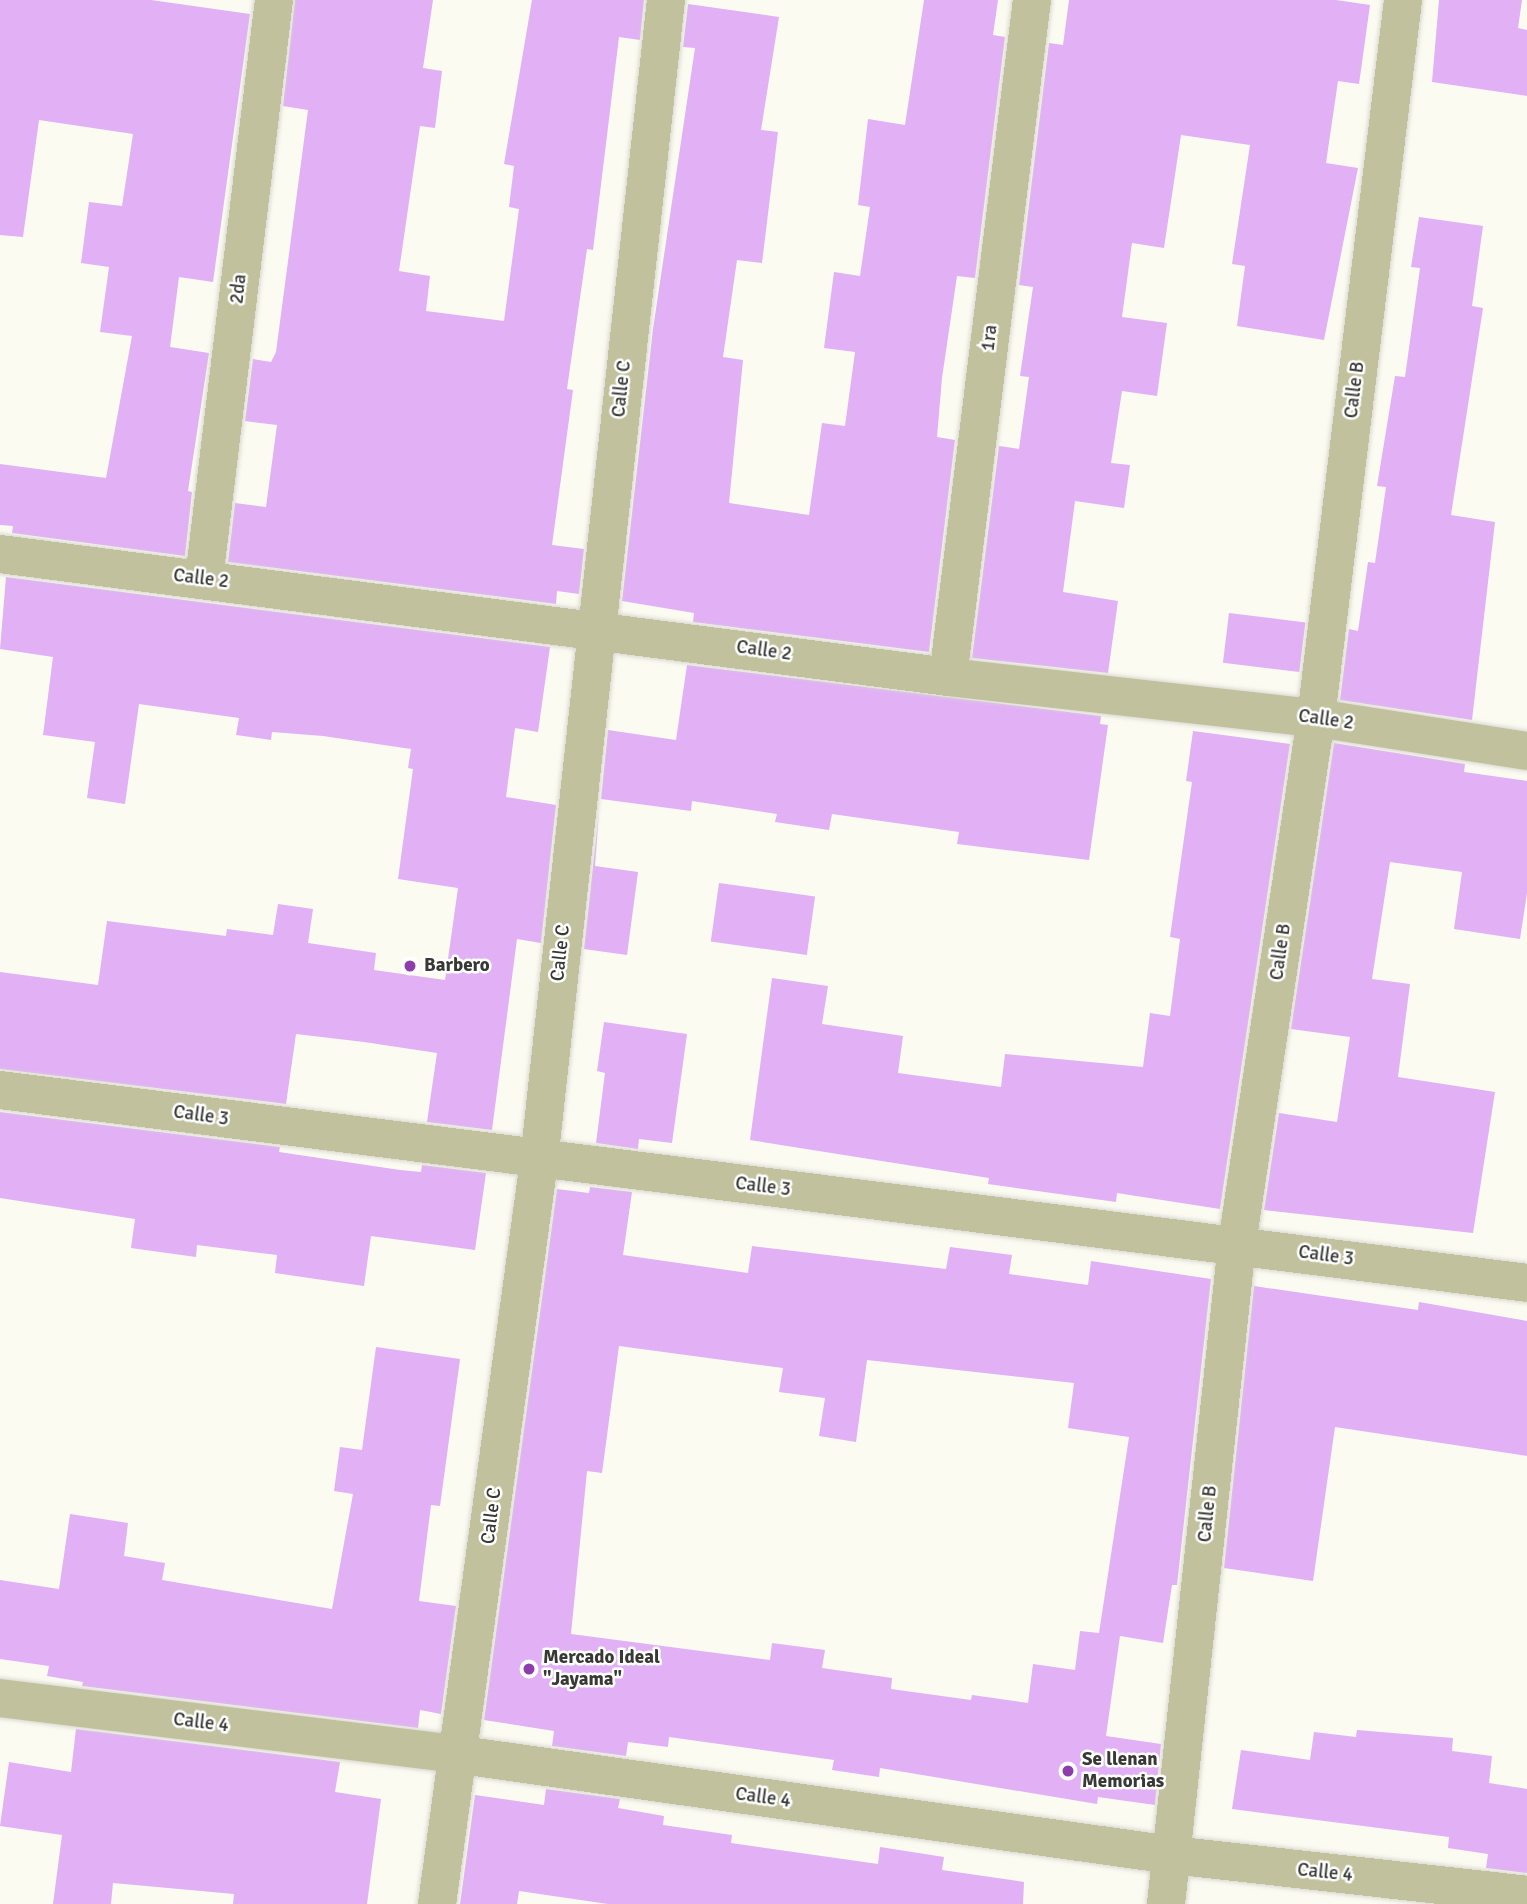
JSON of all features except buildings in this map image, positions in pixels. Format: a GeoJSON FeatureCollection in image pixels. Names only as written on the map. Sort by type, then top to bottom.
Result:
{"type":"FeatureCollection","features":[{"type":"Feature","properties":{"kind":"street","name":"2da"},"geometry":{"type":"LineString","coordinates":[[204,579],[274,0]]}},
{"type":"Feature","properties":{"kind":"street","name":"Calle C"},"geometry":{"type":"LineString","coordinates":[[437,1904],[461,1755],[539,1161],[595,628],[666,0]]}},
{"type":"Feature","properties":{"kind":"street","name":"1ra"},"geometry":{"type":"LineString","coordinates":[[948,677],[1032,0]]}},
{"type":"Feature","properties":{"kind":"street","name":"Calle B"},"geometry":{"type":"LineString","coordinates":[[1166,1904],[1237,1244],[1316,718],[1403,0]]}},
{"type":"Feature","properties":{"kind":"street","name":"Calle 2"},"geometry":{"type":"LineString","coordinates":[[0,554],[595,628],[948,677],[1316,718],[1527,751]]}},
{"type":"Feature","properties":{"kind":"street","name":"Calle 3"},"geometry":{"type":"LineString","coordinates":[[0,1090],[539,1161],[1237,1244],[1527,1283]]}},
{"type":"Feature","properties":{"kind":"street","name":"Calle 4"},"geometry":{"type":"LineString","coordinates":[[0,1698],[461,1755],[1172,1855],[1527,1895]]}},
{"type":"Feature","properties":{"kind":"place","name":"Barbero"},"geometry":{"type":"Point","coordinates":[410,966]}},
{"type":"Feature","properties":{"kind":"place","name":"Mercado Ideal \"Jayama\""},"geometry":{"type":"Point","coordinates":[529,1669]}},
{"type":"Feature","properties":{"kind":"place","name":"Se llenan Memorias"},"geometry":{"type":"Point","coordinates":[1068,1771]}}]}
